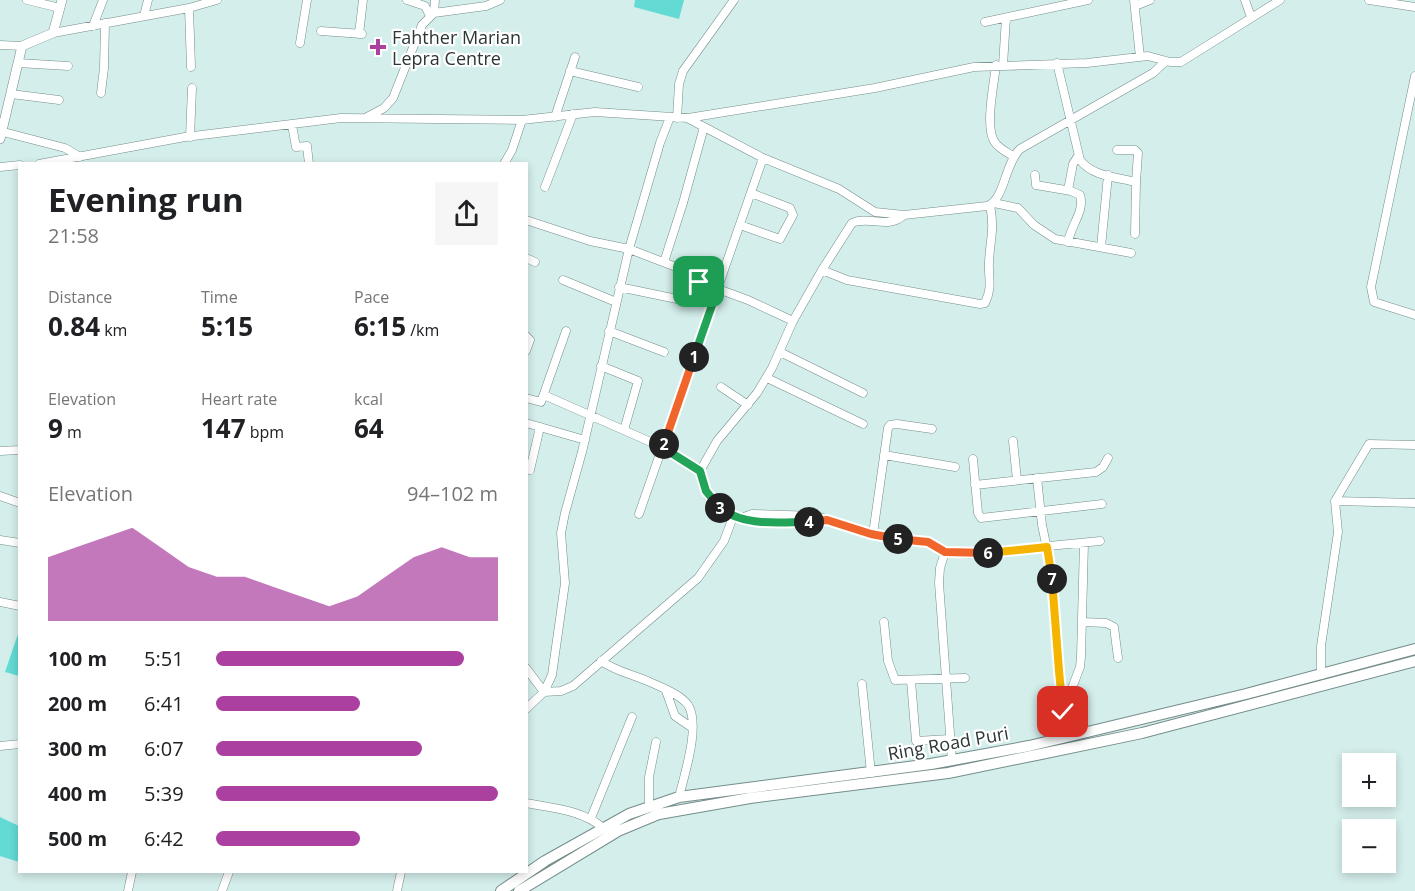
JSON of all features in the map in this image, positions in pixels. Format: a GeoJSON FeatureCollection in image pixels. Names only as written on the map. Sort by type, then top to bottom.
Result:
{"type":"FeatureCollection","features":[{"type":"Feature","properties":{"kind":"highway","name":"Ring Road Puri"},"geometry":{"type":"LineString","coordinates":[[528,872],[603,828],[649,806],[678,797],[952,761],[1065,738],[1321,675],[1415,649]]}},
{"type":"Feature","properties":{"kind":"highway","name":"Ring Road Puri"},"geometry":{"type":"LineString","coordinates":[[519,891],[610,835],[640,820],[659,814],[750,798],[948,772],[1029,756],[1142,733],[1415,661]]}},
{"type":"Feature","properties":{"kind":"highway","name":"Ring Road Puri"},"geometry":{"type":"LineString","coordinates":[[501,891],[527,873]]}},
{"type":"Feature","properties":{"kind":"main road"},"geometry":{"type":"LineString","coordinates":[[0,134],[22,46],[53,33],[61,4]]}},
{"type":"Feature","properties":{"kind":"street"},"geometry":{"type":"LineString","coordinates":[[27,0],[61,4]]}},
{"type":"Feature","properties":{"kind":"street"},"geometry":{"type":"LineString","coordinates":[[93,26],[104,0]]}},
{"type":"Feature","properties":{"kind":"street"},"geometry":{"type":"LineString","coordinates":[[144,16],[148,0]]}},
{"type":"Feature","properties":{"kind":"street"},"geometry":{"type":"LineString","coordinates":[[53,33],[189,8],[218,0]]}},
{"type":"Feature","properties":{"kind":"street"},"geometry":{"type":"LineString","coordinates":[[300,43],[307,0]]}},
{"type":"Feature","properties":{"kind":"street"},"geometry":{"type":"LineString","coordinates":[[321,31],[360,34],[363,0]]}},
{"type":"Feature","properties":{"kind":"street"},"geometry":{"type":"LineString","coordinates":[[407,0],[425,6],[432,15]]}},
{"type":"Feature","properties":{"kind":"street"},"geometry":{"type":"LineString","coordinates":[[366,117],[384,108],[393,98],[422,26],[432,15],[435,0]]}},
{"type":"Feature","properties":{"kind":"street"},"geometry":{"type":"LineString","coordinates":[[432,15],[500,0]]}},
{"type":"Feature","properties":{"kind":"street"},"geometry":{"type":"LineString","coordinates":[[528,708],[544,692],[555,664],[565,592],[561,533],[629,249],[660,143],[674,117],[683,71],[734,0]]}},
{"type":"Feature","properties":{"kind":"street"},"geometry":{"type":"LineString","coordinates":[[985,22],[1065,3],[1088,0]]}},
{"type":"Feature","properties":{"kind":"street"},"geometry":{"type":"LineString","coordinates":[[1140,57],[1135,3],[1149,0]]}},
{"type":"Feature","properties":{"kind":"street"},"geometry":{"type":"LineString","coordinates":[[1245,0],[1251,17]]}},
{"type":"Feature","properties":{"kind":"street"},"geometry":{"type":"LineString","coordinates":[[51,162],[190,137],[366,117],[522,120],[595,112],[688,118],[875,88],[974,67],[1087,63],[1153,56],[1176,63],[1187,60],[1280,0]]}},
{"type":"Feature","properties":{"kind":"street"},"geometry":{"type":"LineString","coordinates":[[1369,0],[1415,8]]}},
{"type":"Feature","properties":{"kind":"street"},"geometry":{"type":"LineString","coordinates":[[189,8],[192,67]]}},
{"type":"Feature","properties":{"kind":"street"},"geometry":{"type":"LineString","coordinates":[[1006,18],[991,115],[995,143],[1013,156]]}},
{"type":"Feature","properties":{"kind":"street"},"geometry":{"type":"LineString","coordinates":[[101,93],[105,23]]}},
{"type":"Feature","properties":{"kind":"street"},"geometry":{"type":"LineString","coordinates":[[0,45],[22,46]]}},
{"type":"Feature","properties":{"kind":"street"},"geometry":{"type":"LineString","coordinates":[[555,117],[575,57]]}},
{"type":"Feature","properties":{"kind":"street"},"geometry":{"type":"LineString","coordinates":[[822,270],[847,280],[983,304],[987,301],[992,281],[989,262],[994,226],[992,204],[1013,156],[1028,143],[1153,73],[1166,61]]}},
{"type":"Feature","properties":{"kind":"street"},"geometry":{"type":"LineString","coordinates":[[18,63],[69,66]]}},
{"type":"Feature","properties":{"kind":"street"},"geometry":{"type":"LineString","coordinates":[[1057,63],[1078,156],[1086,168],[1136,182]]}},
{"type":"Feature","properties":{"kind":"street"},"geometry":{"type":"LineString","coordinates":[[570,71],[638,87]]}},
{"type":"Feature","properties":{"kind":"street"},"geometry":{"type":"LineString","coordinates":[[1415,76],[1371,287],[1374,302],[1415,315]]}},
{"type":"Feature","properties":{"kind":"street"},"geometry":{"type":"LineString","coordinates":[[190,137],[192,88]]}},
{"type":"Feature","properties":{"kind":"street"},"geometry":{"type":"LineString","coordinates":[[11,94],[59,100]]}},
{"type":"Feature","properties":{"kind":"street"},"geometry":{"type":"LineString","coordinates":[[546,187],[573,114]]}},
{"type":"Feature","properties":{"kind":"street"},"geometry":{"type":"LineString","coordinates":[[688,118],[763,159],[839,189],[875,212],[904,215],[992,204],[1018,208],[1047,236],[1131,253]]}},
{"type":"Feature","properties":{"kind":"street"},"geometry":{"type":"LineString","coordinates":[[505,162],[512,150],[522,120]]}},
{"type":"Feature","properties":{"kind":"street"},"geometry":{"type":"LineString","coordinates":[[292,125],[296,147],[307,146],[309,162]]}},
{"type":"Feature","properties":{"kind":"street"},"geometry":{"type":"LineString","coordinates":[[663,262],[683,203],[704,127]]}},
{"type":"Feature","properties":{"kind":"street"},"geometry":{"type":"LineString","coordinates":[[0,134],[65,148],[80,157]]}},
{"type":"Feature","properties":{"kind":"street"},"geometry":{"type":"LineString","coordinates":[[1117,150],[1135,150],[1138,153],[1135,234]]}},
{"type":"Feature","properties":{"kind":"street"},"geometry":{"type":"LineString","coordinates":[[1068,190],[1073,164],[1078,156]]}},
{"type":"Feature","properties":{"kind":"street"},"geometry":{"type":"LineString","coordinates":[[639,514],[763,159]]}},
{"type":"Feature","properties":{"kind":"street"},"geometry":{"type":"LineString","coordinates":[[0,167],[18,165]]}},
{"type":"Feature","properties":{"kind":"street"},"geometry":{"type":"LineString","coordinates":[[1035,175],[1036,185],[1068,190],[1080,195],[1081,208],[1072,225],[1068,242]]}},
{"type":"Feature","properties":{"kind":"street"},"geometry":{"type":"LineString","coordinates":[[1101,247],[1108,176]]}},
{"type":"Feature","properties":{"kind":"street"},"geometry":{"type":"LineString","coordinates":[[740,225],[780,239],[793,215],[790,208],[751,192]]}},
{"type":"Feature","properties":{"kind":"street"},"geometry":{"type":"LineString","coordinates":[[904,215],[891,222],[859,220],[852,223],[793,321],[766,378],[748,405],[717,441],[700,471],[701,482],[713,501],[737,517],[752,514],[817,516],[873,534],[928,542],[945,552],[984,554],[1100,541]]}},
{"type":"Feature","properties":{"kind":"street"},"geometry":{"type":"LineString","coordinates":[[528,221],[600,243],[629,249],[676,267],[699,282],[793,321]]}},
{"type":"Feature","properties":{"kind":"street"},"geometry":{"type":"LineString","coordinates":[[528,259],[535,262]]}},
{"type":"Feature","properties":{"kind":"street"},"geometry":{"type":"LineString","coordinates":[[563,280],[616,302]]}},
{"type":"Feature","properties":{"kind":"street"},"geometry":{"type":"LineString","coordinates":[[619,287],[677,299]]}},
{"type":"Feature","properties":{"kind":"street"},"geometry":{"type":"LineString","coordinates":[[528,399],[539,403],[544,395],[566,331]]}},
{"type":"Feature","properties":{"kind":"street"},"geometry":{"type":"LineString","coordinates":[[609,331],[664,352]]}},
{"type":"Feature","properties":{"kind":"street"},"geometry":{"type":"LineString","coordinates":[[780,352],[863,393]]}},
{"type":"Feature","properties":{"kind":"street"},"geometry":{"type":"LineString","coordinates":[[601,366],[639,383],[624,430]]}},
{"type":"Feature","properties":{"kind":"street"},"geometry":{"type":"LineString","coordinates":[[766,378],[863,424]]}},
{"type":"Feature","properties":{"kind":"street"},"geometry":{"type":"LineString","coordinates":[[721,387],[748,405]]}},
{"type":"Feature","properties":{"kind":"street"},"geometry":{"type":"LineString","coordinates":[[544,395],[662,447],[700,471]]}},
{"type":"Feature","properties":{"kind":"street"},"geometry":{"type":"LineString","coordinates":[[528,424],[585,440]]}},
{"type":"Feature","properties":{"kind":"street"},"geometry":{"type":"LineString","coordinates":[[873,534],[890,425],[932,429]]}},
{"type":"Feature","properties":{"kind":"street"},"geometry":{"type":"LineString","coordinates":[[530,470],[540,427]]}},
{"type":"Feature","properties":{"kind":"street"},"geometry":{"type":"LineString","coordinates":[[1013,441],[1017,480]]}},
{"type":"Feature","properties":{"kind":"street"},"geometry":{"type":"LineString","coordinates":[[1321,675],[1321,646],[1338,532],[1334,513],[1335,501],[1369,444],[1415,445]]}},
{"type":"Feature","properties":{"kind":"street"},"geometry":{"type":"LineString","coordinates":[[0,451],[18,450]]}},
{"type":"Feature","properties":{"kind":"street"},"geometry":{"type":"LineString","coordinates":[[884,455],[955,467]]}},
{"type":"Feature","properties":{"kind":"street"},"geometry":{"type":"LineString","coordinates":[[975,485],[1096,472],[1103,467],[1108,458]]}},
{"type":"Feature","properties":{"kind":"street"},"geometry":{"type":"LineString","coordinates":[[973,459],[978,513],[981,518],[1102,504]]}},
{"type":"Feature","properties":{"kind":"street"},"geometry":{"type":"LineString","coordinates":[[1036,478],[1051,568],[1065,738]]}},
{"type":"Feature","properties":{"kind":"street"},"geometry":{"type":"LineString","coordinates":[[0,496],[18,502]]}},
{"type":"Feature","properties":{"kind":"street"},"geometry":{"type":"LineString","coordinates":[[1335,501],[1415,503]]}},
{"type":"Feature","properties":{"kind":"street"},"geometry":{"type":"LineString","coordinates":[[528,671],[544,692],[549,693],[573,686],[698,578],[724,541],[737,517]]}},
{"type":"Feature","properties":{"kind":"street"},"geometry":{"type":"LineString","coordinates":[[0,540],[18,543]]}},
{"type":"Feature","properties":{"kind":"street"},"geometry":{"type":"LineString","coordinates":[[1063,712],[1080,667],[1084,543]]}},
{"type":"Feature","properties":{"kind":"street"},"geometry":{"type":"LineString","coordinates":[[945,552],[939,575],[952,761]]}},
{"type":"Feature","properties":{"kind":"street"},"geometry":{"type":"LineString","coordinates":[[0,602],[18,606]]}},
{"type":"Feature","properties":{"kind":"street"},"geometry":{"type":"LineString","coordinates":[[884,622],[888,661],[893,677],[897,681],[965,678]]}},
{"type":"Feature","properties":{"kind":"street"},"geometry":{"type":"LineString","coordinates":[[1082,622],[1106,623],[1114,627],[1118,658]]}},
{"type":"Feature","properties":{"kind":"street"},"geometry":{"type":"LineString","coordinates":[[600,661],[614,670],[666,691],[688,705],[691,715],[689,758],[678,797]]}},
{"type":"Feature","properties":{"kind":"street"},"geometry":{"type":"LineString","coordinates":[[911,681],[916,741],[950,739]]}},
{"type":"Feature","properties":{"kind":"street"},"geometry":{"type":"LineString","coordinates":[[862,684],[871,773]]}},
{"type":"Feature","properties":{"kind":"street"},"geometry":{"type":"LineString","coordinates":[[666,691],[675,716],[691,727]]}},
{"type":"Feature","properties":{"kind":"street"},"geometry":{"type":"LineString","coordinates":[[591,818],[632,717]]}},
{"type":"Feature","properties":{"kind":"street"},"geometry":{"type":"LineString","coordinates":[[649,806],[648,777],[656,742]]}},
{"type":"Feature","properties":{"kind":"street"},"geometry":{"type":"LineString","coordinates":[[0,746],[18,744]]}},
{"type":"Feature","properties":{"kind":"street"},"geometry":{"type":"LineString","coordinates":[[528,803],[591,818],[603,828]]}},
{"type":"Feature","properties":{"kind":"street"},"geometry":{"type":"LineString","coordinates":[[128,891],[132,873]]}},
{"type":"Feature","properties":{"kind":"street"},"geometry":{"type":"LineString","coordinates":[[222,891],[229,873]]}},
{"type":"Feature","properties":{"kind":"street"},"geometry":{"type":"LineString","coordinates":[[398,891],[401,873]]}},
{"type":"Feature","properties":{"kind":"water"},"geometry":{"type":"Polygon","coordinates":[[[635,0],[684,0],[679,19],[634,7],[635,0]]]}},
{"type":"Feature","properties":{"kind":"water"},"geometry":{"type":"Polygon","coordinates":[[[18,634],[18,676],[5,672],[18,634]]]}},
{"type":"Feature","properties":{"kind":"water"},"geometry":{"type":"Polygon","coordinates":[[[0,817],[18,826],[18,862],[0,856],[0,817]]]}},
{"type":"Feature","properties":{"kind":"place","name":"Fahther Marian Lepra Centre"},"geometry":{"type":"Point","coordinates":[378,47]}},
{"type":"Feature","properties":{"kind":"route"},"geometry":{"type":"LineString","coordinates":[[699,282],[718,288],[662,447],[677,454],[700,471],[701,482],[713,501],[734,517],[752,521],[818,522],[827,520],[871,534],[928,542],[935,544],[945,552],[984,554],[1047,547],[1051,568],[1063,712]]}}]}
